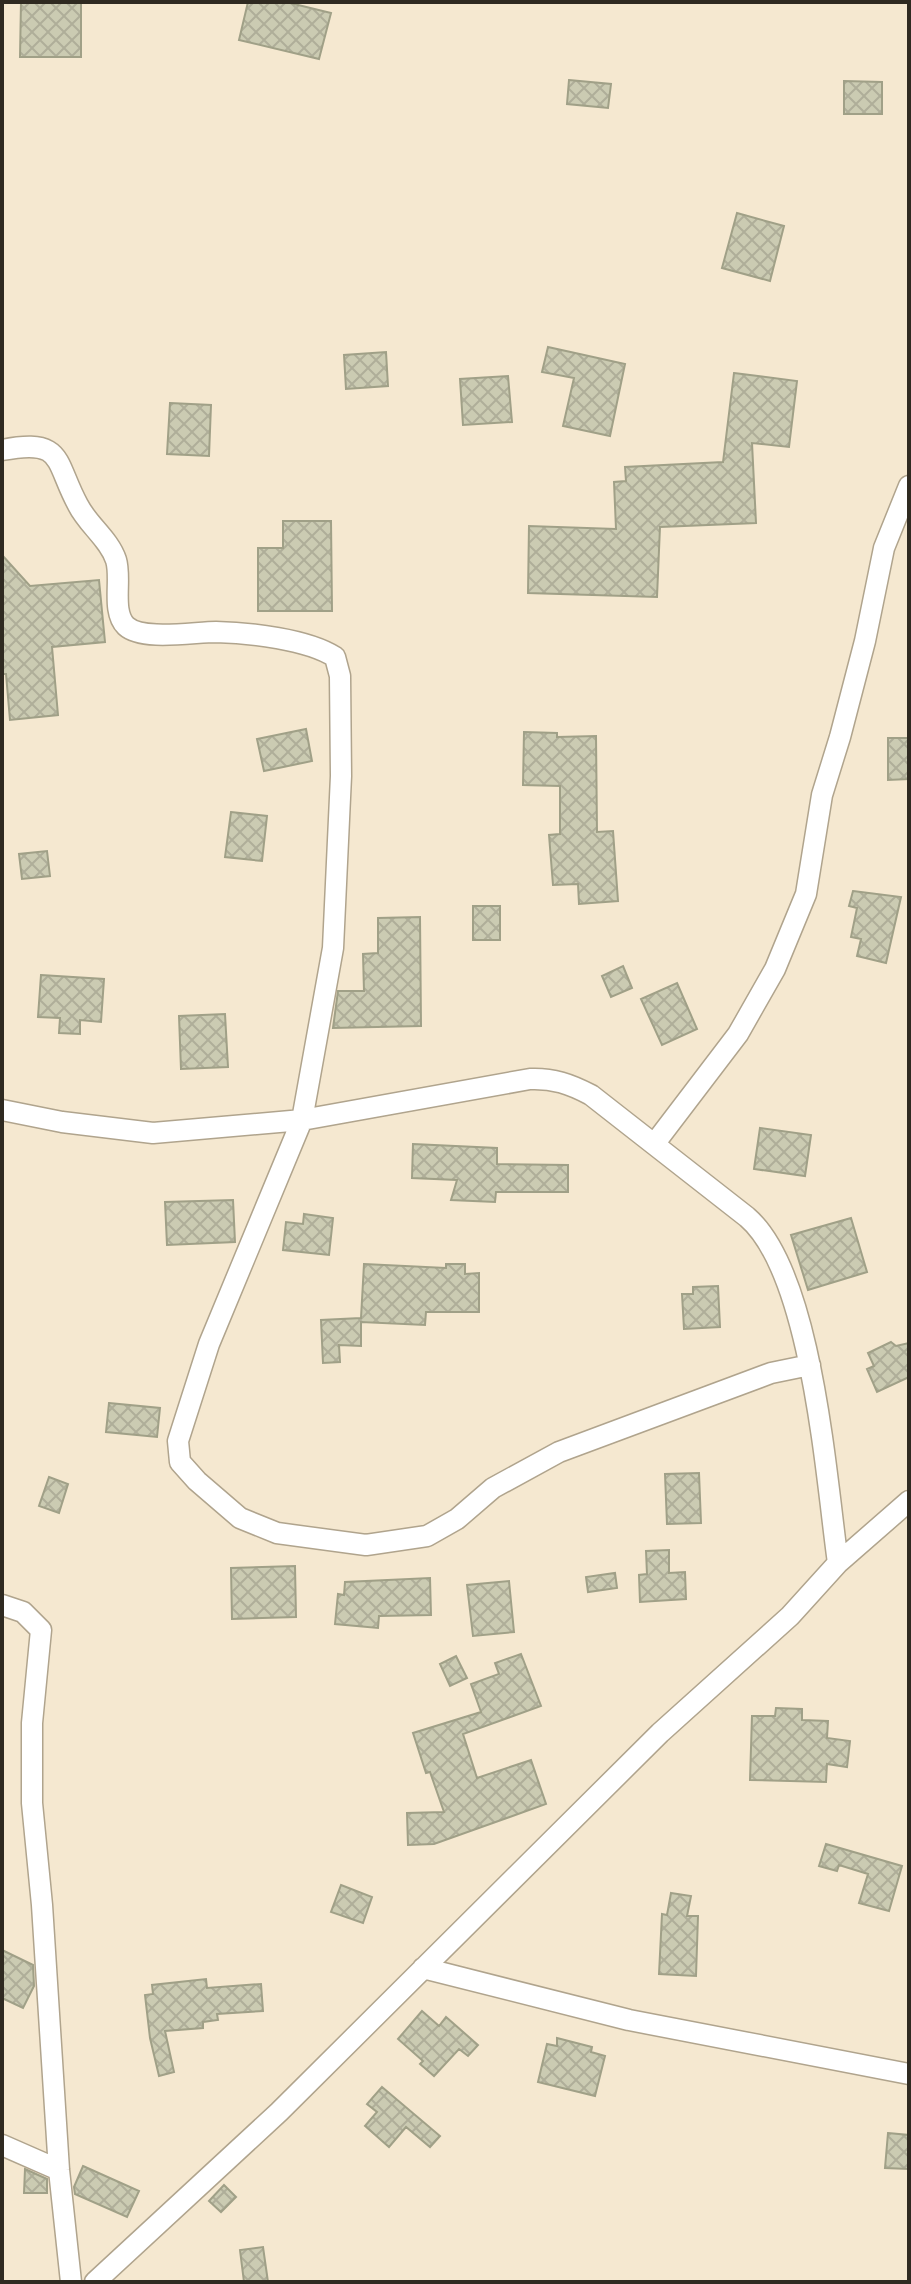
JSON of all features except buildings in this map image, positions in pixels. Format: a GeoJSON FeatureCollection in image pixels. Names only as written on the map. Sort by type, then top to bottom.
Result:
{"type":"FeatureCollection","features":[{"type":"Feature","properties":{"kind":"street"},"geometry":{"type":"LineString","coordinates":[[2,450],[36,446],[60,460],[78,505],[109,546],[117,562],[119,615],[125,625],[138,634],[218,632],[320,648],[335,657],[340,676],[341,776],[333,948],[302,1120],[209,1344],[178,1441],[180,1462],[240,1518],[277,1533],[366,1545],[427,1536],[457,1519],[493,1488],[559,1452],[771,1373],[810,1365]]}},
{"type":"Feature","properties":{"kind":"street"},"geometry":{"type":"LineString","coordinates":[[655,1143],[738,1034],[775,969],[806,894],[822,795],[865,641],[884,548],[909,486]]}},
{"type":"Feature","properties":{"kind":"street"},"geometry":{"type":"LineString","coordinates":[[2,1110],[62,1122],[153,1133],[302,1120],[425,1100],[495,1084],[547,1078],[567,1083],[591,1095],[763,1230],[782,1266],[810,1365],[838,1563]]}},
{"type":"Feature","properties":{"kind":"street"},"geometry":{"type":"LineString","coordinates":[[95,2282],[279,2112],[660,1733],[790,1616],[838,1563],[909,1501]]}},
{"type":"Feature","properties":{"kind":"street"},"geometry":{"type":"LineString","coordinates":[[2,1605],[23,1612],[41,1630],[32,1723],[32,1803],[42,1905],[59,2170],[71,2282]]}},
{"type":"Feature","properties":{"kind":"street"},"geometry":{"type":"LineString","coordinates":[[423,1968],[629,2020],[909,2074]]}},
{"type":"Feature","properties":{"kind":"street"},"geometry":{"type":"LineString","coordinates":[[2,2145],[59,2170]]}}]}
